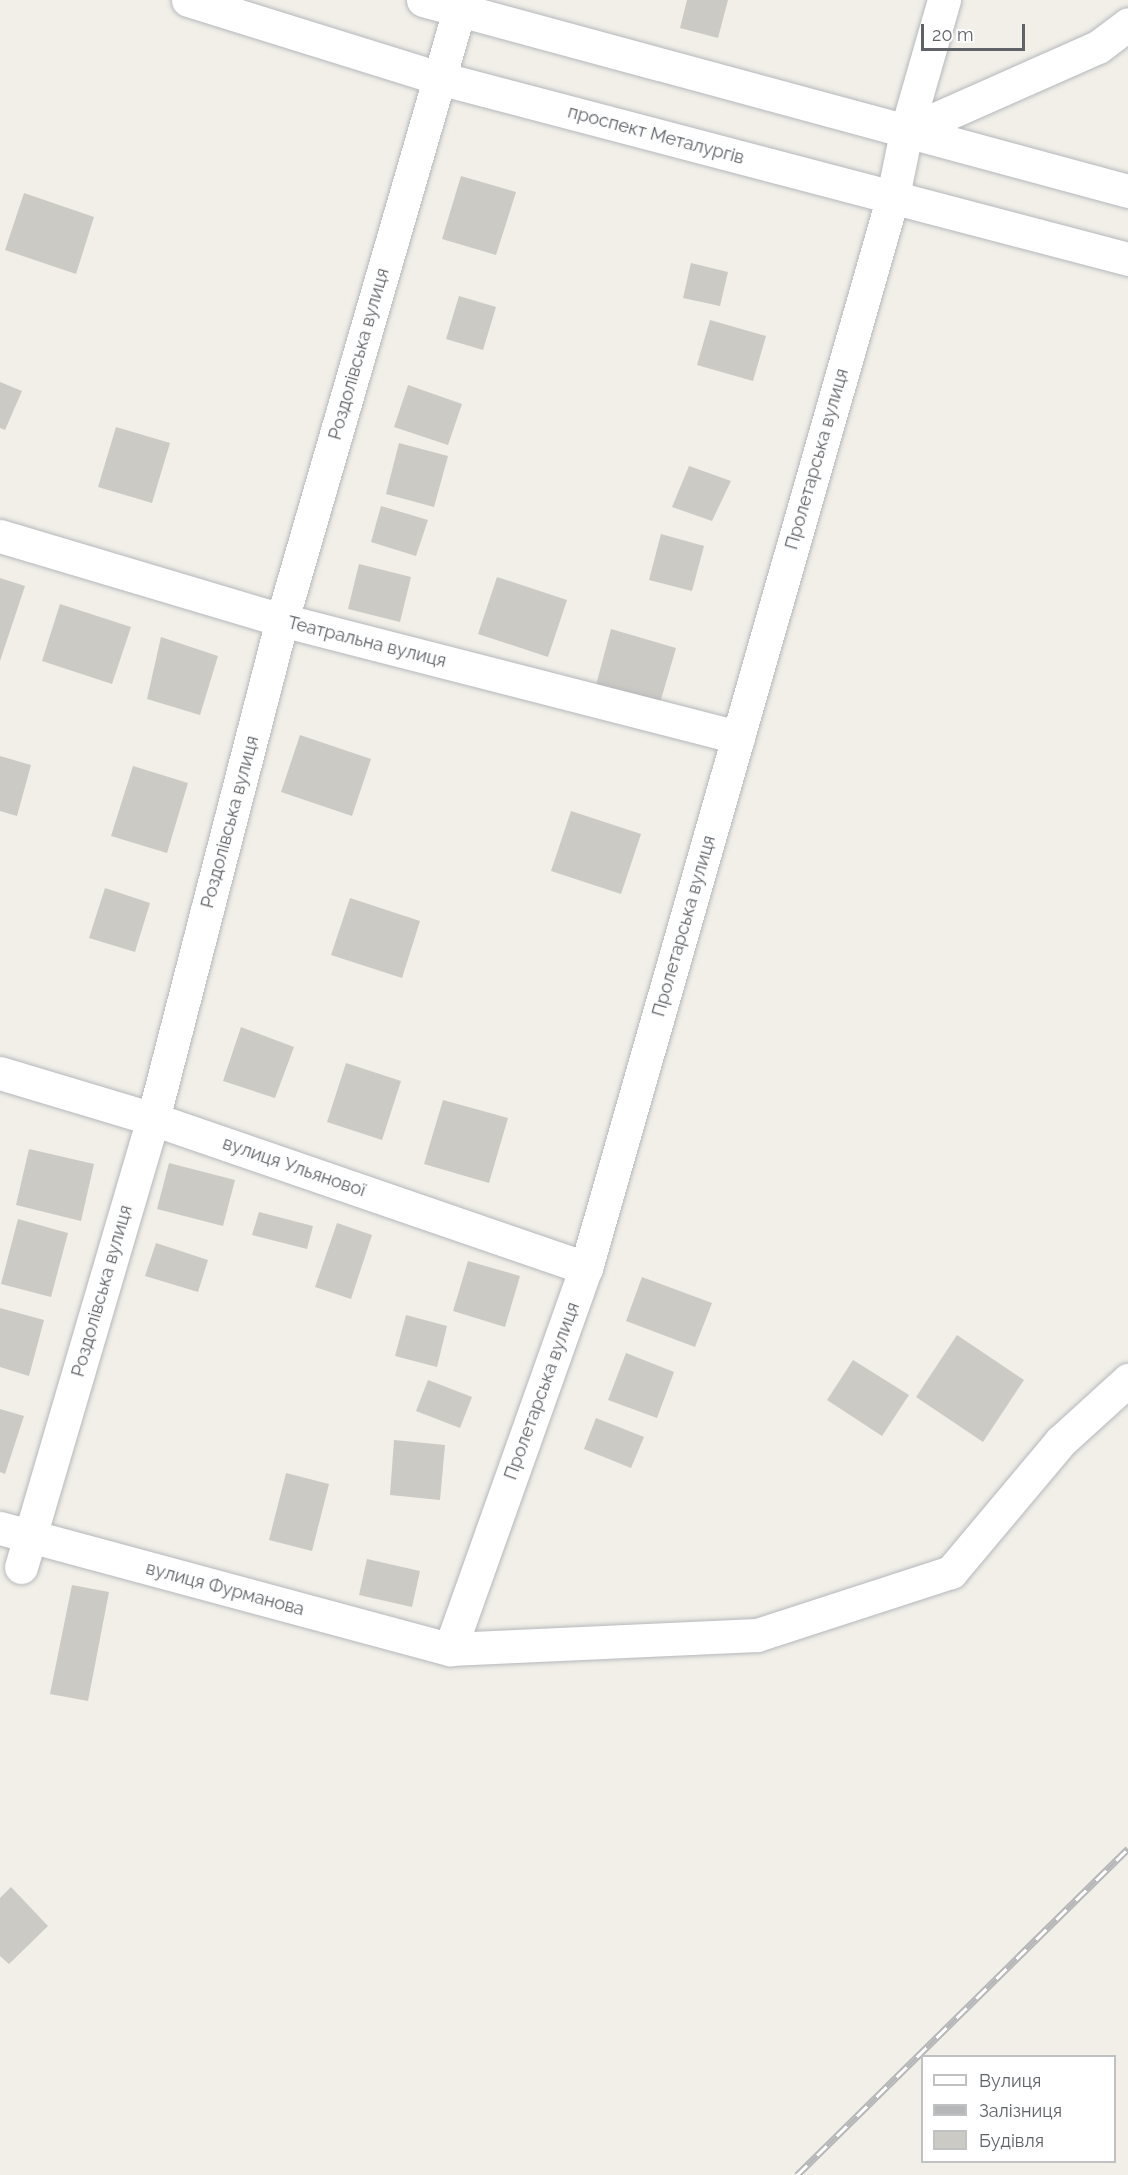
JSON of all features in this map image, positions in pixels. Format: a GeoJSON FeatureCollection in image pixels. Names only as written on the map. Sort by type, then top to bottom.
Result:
{"type":"FeatureCollection","features":[{"type":"Feature","properties":{"kind":"street","name":"проспект Металургів"},"geometry":{"type":"LineString","coordinates":[[188,0],[439,78],[1128,259]]}},
{"type":"Feature","properties":{"kind":"street"},"geometry":{"type":"LineString","coordinates":[[423,0],[460,6],[906,132],[1128,191]]}},
{"type":"Feature","properties":{"kind":"street"},"geometry":{"type":"LineString","coordinates":[[906,132],[944,0]]}},
{"type":"Feature","properties":{"kind":"street","name":"Роздолівська вулиця"},"geometry":{"type":"LineString","coordinates":[[17,1544],[153,1119],[282,620],[460,6]]}},
{"type":"Feature","properties":{"kind":"street"},"geometry":{"type":"LineString","coordinates":[[906,132],[1098,46],[1128,24]]}},
{"type":"Feature","properties":{"kind":"street","name":"Пролетарська вулиця"},"geometry":{"type":"LineString","coordinates":[[450,1649],[586,1268],[893,196],[906,132]]}},
{"type":"Feature","properties":{"kind":"street","name":"Театральна вулиця"},"geometry":{"type":"LineString","coordinates":[[0,536],[282,620],[738,737]]}},
{"type":"Feature","properties":{"kind":"street","name":"вулиця Ульянової"},"geometry":{"type":"LineString","coordinates":[[0,1073],[153,1119],[586,1268]]}},
{"type":"Feature","properties":{"kind":"street","name":"вулиця Фурманова"},"geometry":{"type":"LineString","coordinates":[[17,1544],[450,1649],[757,1635],[951,1572],[1061,1440],[1128,1380]]}},
{"type":"Feature","properties":{"kind":"building"},"geometry":{"type":"Polygon","coordinates":[[[687,0],[728,0],[718,38],[680,28],[687,0]]]}},
{"type":"Feature","properties":{"kind":"building"},"geometry":{"type":"Polygon","coordinates":[[[461,176],[516,192],[496,255],[442,239],[461,176]]]}},
{"type":"Feature","properties":{"kind":"building"},"geometry":{"type":"Polygon","coordinates":[[[24,193],[94,217],[76,274],[5,250],[24,193]]]}},
{"type":"Feature","properties":{"kind":"building"},"geometry":{"type":"Polygon","coordinates":[[[691,263],[728,272],[720,306],[683,298],[691,263]]]}},
{"type":"Feature","properties":{"kind":"building"},"geometry":{"type":"Polygon","coordinates":[[[459,296],[496,307],[483,350],[446,339],[459,296]]]}},
{"type":"Feature","properties":{"kind":"building"},"geometry":{"type":"Polygon","coordinates":[[[710,320],[766,336],[753,381],[697,365],[710,320]]]}},
{"type":"Feature","properties":{"kind":"building"},"geometry":{"type":"Polygon","coordinates":[[[0,382],[22,391],[5,430],[0,428],[0,382]]]}},
{"type":"Feature","properties":{"kind":"building"},"geometry":{"type":"Polygon","coordinates":[[[408,385],[462,404],[448,445],[394,427],[408,385]]]}},
{"type":"Feature","properties":{"kind":"building"},"geometry":{"type":"Polygon","coordinates":[[[116,427],[170,443],[152,503],[98,487],[116,427]]]}},
{"type":"Feature","properties":{"kind":"building"},"geometry":{"type":"Polygon","coordinates":[[[399,443],[448,456],[434,507],[386,494],[399,443]]]}},
{"type":"Feature","properties":{"kind":"building"},"geometry":{"type":"Polygon","coordinates":[[[689,466],[731,481],[712,521],[672,507],[689,466]]]}},
{"type":"Feature","properties":{"kind":"building"},"geometry":{"type":"Polygon","coordinates":[[[381,506],[428,520],[416,556],[371,542],[381,506]]]}},
{"type":"Feature","properties":{"kind":"building"},"geometry":{"type":"Polygon","coordinates":[[[661,534],[704,546],[692,591],[649,580],[661,534]]]}},
{"type":"Feature","properties":{"kind":"building"},"geometry":{"type":"Polygon","coordinates":[[[359,564],[411,577],[400,622],[348,609],[359,564]]]}},
{"type":"Feature","properties":{"kind":"building"},"geometry":{"type":"Polygon","coordinates":[[[497,577],[567,600],[548,657],[478,634],[497,577]]]}},
{"type":"Feature","properties":{"kind":"building"},"geometry":{"type":"Polygon","coordinates":[[[0,578],[25,586],[0,661],[0,578]]]}},
{"type":"Feature","properties":{"kind":"building"},"geometry":{"type":"Polygon","coordinates":[[[60,604],[131,627],[112,684],[42,661],[60,604]]]}},
{"type":"Feature","properties":{"kind":"building"},"geometry":{"type":"Polygon","coordinates":[[[611,629],[676,648],[660,703],[596,685],[611,629]]]}},
{"type":"Feature","properties":{"kind":"building"},"geometry":{"type":"Polygon","coordinates":[[[161,637],[218,656],[200,715],[147,699],[161,637]]]}},
{"type":"Feature","properties":{"kind":"building"},"geometry":{"type":"Polygon","coordinates":[[[300,735],[371,759],[352,816],[281,792],[300,735]]]}},
{"type":"Feature","properties":{"kind":"building"},"geometry":{"type":"Polygon","coordinates":[[[0,756],[31,765],[17,816],[0,811],[0,756]]]}},
{"type":"Feature","properties":{"kind":"building"},"geometry":{"type":"Polygon","coordinates":[[[133,766],[188,783],[167,853],[111,836],[133,766]]]}},
{"type":"Feature","properties":{"kind":"building"},"geometry":{"type":"Polygon","coordinates":[[[571,811],[641,834],[621,894],[551,871],[571,811]]]}},
{"type":"Feature","properties":{"kind":"building"},"geometry":{"type":"Polygon","coordinates":[[[105,888],[150,903],[135,952],[89,938],[105,888]]]}},
{"type":"Feature","properties":{"kind":"building"},"geometry":{"type":"Polygon","coordinates":[[[350,898],[420,921],[402,978],[331,955],[350,898]]]}},
{"type":"Feature","properties":{"kind":"building"},"geometry":{"type":"Polygon","coordinates":[[[241,1027],[294,1047],[275,1098],[223,1081],[241,1027]]]}},
{"type":"Feature","properties":{"kind":"building"},"geometry":{"type":"Polygon","coordinates":[[[346,1063],[401,1081],[382,1140],[327,1122],[346,1063]]]}},
{"type":"Feature","properties":{"kind":"building"},"geometry":{"type":"Polygon","coordinates":[[[443,1100],[508,1118],[489,1183],[424,1164],[443,1100]]]}},
{"type":"Feature","properties":{"kind":"building"},"geometry":{"type":"Polygon","coordinates":[[[29,1149],[94,1164],[81,1221],[16,1205],[29,1149]]]}},
{"type":"Feature","properties":{"kind":"building"},"geometry":{"type":"Polygon","coordinates":[[[169,1163],[235,1180],[223,1226],[157,1209],[169,1163]]]}},
{"type":"Feature","properties":{"kind":"building"},"geometry":{"type":"Polygon","coordinates":[[[259,1212],[313,1226],[307,1249],[252,1235],[259,1212]]]}},
{"type":"Feature","properties":{"kind":"building"},"geometry":{"type":"Polygon","coordinates":[[[18,1219],[68,1233],[51,1297],[1,1284],[18,1219]]]}},
{"type":"Feature","properties":{"kind":"building"},"geometry":{"type":"Polygon","coordinates":[[[337,1223],[372,1235],[351,1299],[315,1287],[337,1223]]]}},
{"type":"Feature","properties":{"kind":"building"},"geometry":{"type":"Polygon","coordinates":[[[156,1243],[208,1260],[198,1292],[145,1276],[156,1243]]]}},
{"type":"Feature","properties":{"kind":"building"},"geometry":{"type":"Polygon","coordinates":[[[468,1261],[520,1276],[505,1327],[453,1311],[468,1261]]]}},
{"type":"Feature","properties":{"kind":"building"},"geometry":{"type":"Polygon","coordinates":[[[642,1277],[712,1303],[695,1347],[626,1321],[642,1277]]]}},
{"type":"Feature","properties":{"kind":"building"},"geometry":{"type":"Polygon","coordinates":[[[0,1308],[44,1320],[29,1376],[0,1367],[0,1308]]]}},
{"type":"Feature","properties":{"kind":"building"},"geometry":{"type":"Polygon","coordinates":[[[406,1315],[447,1326],[437,1367],[395,1356],[406,1315]]]}},
{"type":"Feature","properties":{"kind":"building"},"geometry":{"type":"Polygon","coordinates":[[[957,1335],[1024,1380],[983,1442],[916,1397],[957,1335]]]}},
{"type":"Feature","properties":{"kind":"building"},"geometry":{"type":"Polygon","coordinates":[[[626,1353],[674,1372],[657,1418],[608,1400],[626,1353]]]}},
{"type":"Feature","properties":{"kind":"building"},"geometry":{"type":"Polygon","coordinates":[[[853,1360],[909,1395],[882,1436],[827,1400],[853,1360]]]}},
{"type":"Feature","properties":{"kind":"building"},"geometry":{"type":"Polygon","coordinates":[[[428,1380],[472,1397],[460,1428],[416,1411],[428,1380]]]}},
{"type":"Feature","properties":{"kind":"building"},"geometry":{"type":"Polygon","coordinates":[[[0,1409],[24,1416],[5,1474],[0,1472],[0,1409]]]}},
{"type":"Feature","properties":{"kind":"building"},"geometry":{"type":"Polygon","coordinates":[[[596,1418],[644,1437],[631,1468],[584,1449],[596,1418]]]}},
{"type":"Feature","properties":{"kind":"building"},"geometry":{"type":"Polygon","coordinates":[[[394,1440],[445,1445],[440,1500],[390,1495],[394,1440]]]}},
{"type":"Feature","properties":{"kind":"building"},"geometry":{"type":"Polygon","coordinates":[[[286,1473],[329,1484],[312,1551],[269,1540],[286,1473]]]}},
{"type":"Feature","properties":{"kind":"building"},"geometry":{"type":"Polygon","coordinates":[[[367,1559],[420,1571],[412,1607],[359,1595],[367,1559]]]}},
{"type":"Feature","properties":{"kind":"building"},"geometry":{"type":"Polygon","coordinates":[[[72,1585],[109,1592],[88,1701],[50,1694],[72,1585]]]}},
{"type":"Feature","properties":{"kind":"building"},"geometry":{"type":"Polygon","coordinates":[[[11,1887],[48,1926],[9,1964],[0,1956],[0,1898],[11,1887]]]}},
{"type":"Feature","properties":{"kind":"railway"},"geometry":{"type":"LineString","coordinates":[[797,2175],[1128,1849]]}}]}
